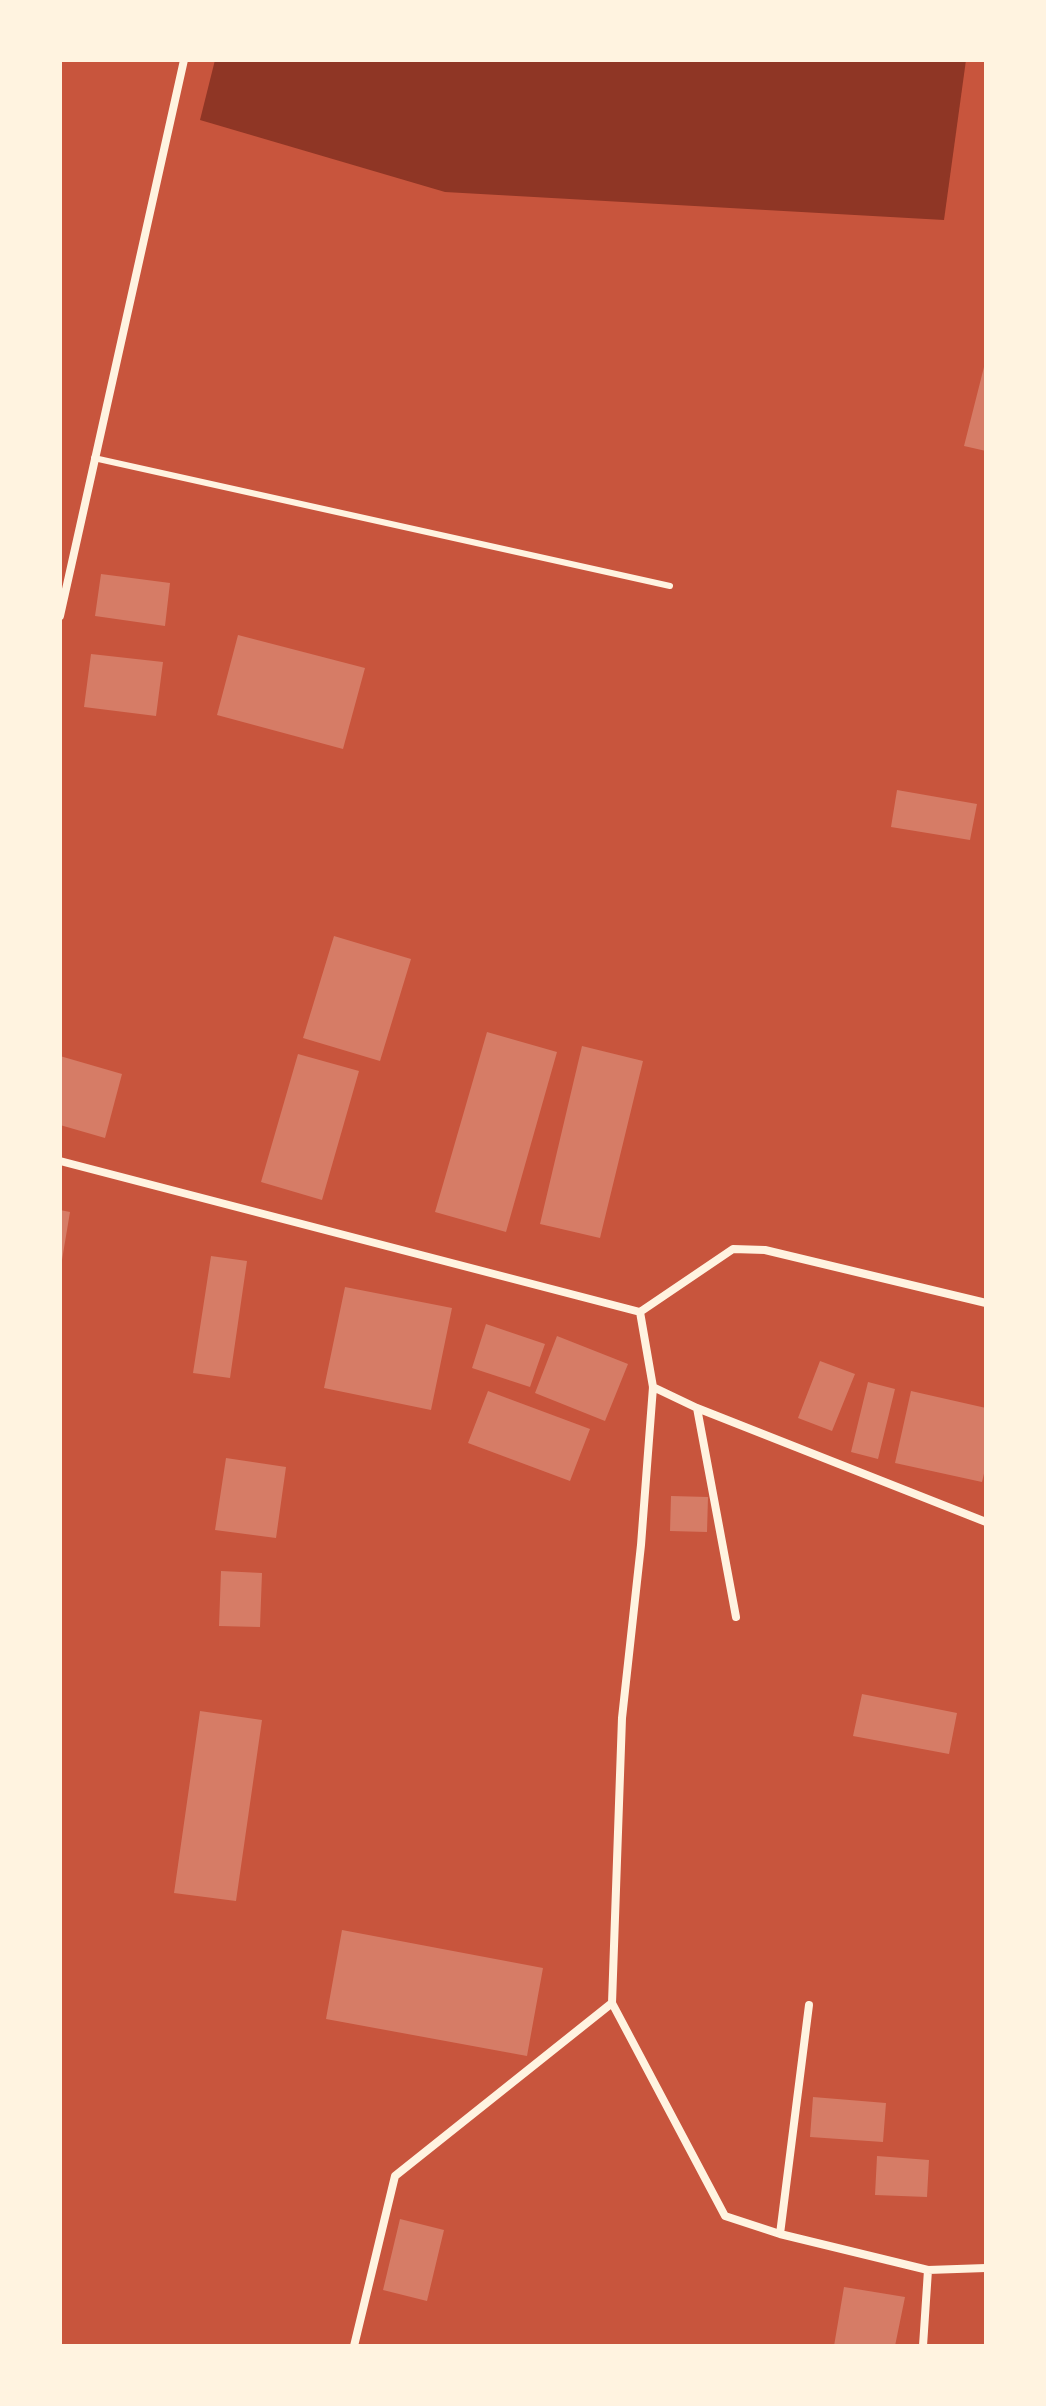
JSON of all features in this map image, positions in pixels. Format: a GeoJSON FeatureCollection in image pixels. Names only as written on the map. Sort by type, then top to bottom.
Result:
{"type":"FeatureCollection","features":[{"type":"Feature","properties":{"kind":"street"},"geometry":{"type":"LineString","coordinates":[[60,616],[184,60]]}},
{"type":"Feature","properties":{"kind":"street"},"geometry":{"type":"LineString","coordinates":[[60,1161],[640,1312],[733,1249],[765,1250],[986,1303]]}},
{"type":"Feature","properties":{"kind":"street"},"geometry":{"type":"LineString","coordinates":[[640,1312],[653,1387],[641,1545],[622,1718],[612,2003],[725,2216],[780,2234],[928,2270],[986,2268]]}},
{"type":"Feature","properties":{"kind":"street"},"geometry":{"type":"LineString","coordinates":[[653,1387],[697,1408],[986,1522]]}},
{"type":"Feature","properties":{"kind":"street"},"geometry":{"type":"LineString","coordinates":[[697,1408],[736,1617]]}},
{"type":"Feature","properties":{"kind":"street"},"geometry":{"type":"LineString","coordinates":[[354,2346],[395,2176],[612,2003]]}},
{"type":"Feature","properties":{"kind":"street"},"geometry":{"type":"LineString","coordinates":[[780,2234],[809,2005]]}},
{"type":"Feature","properties":{"kind":"street"},"geometry":{"type":"LineString","coordinates":[[923,2346],[928,2270]]}},
{"type":"Feature","properties":{"kind":"lane"},"geometry":{"type":"LineString","coordinates":[[94,458],[670,586]]}},
{"type":"Feature","properties":{"kind":"shaded area"},"geometry":{"type":"Polygon","coordinates":[[[215,60],[966,60],[944,220],[445,192],[200,120],[215,60]]]}},
{"type":"Feature","properties":{"kind":"building"},"geometry":{"type":"Polygon","coordinates":[[[986,363],[986,451],[964,446],[986,363]]]}},
{"type":"Feature","properties":{"kind":"building"},"geometry":{"type":"Polygon","coordinates":[[[101,574],[170,583],[165,626],[95,616],[101,574]]]}},
{"type":"Feature","properties":{"kind":"building"},"geometry":{"type":"Polygon","coordinates":[[[238,635],[365,668],[343,749],[217,715],[238,635]]]}},
{"type":"Feature","properties":{"kind":"building"},"geometry":{"type":"Polygon","coordinates":[[[91,654],[163,662],[156,716],[84,707],[91,654]]]}},
{"type":"Feature","properties":{"kind":"building"},"geometry":{"type":"Polygon","coordinates":[[[897,790],[977,804],[970,840],[891,827],[897,790]]]}},
{"type":"Feature","properties":{"kind":"building"},"geometry":{"type":"Polygon","coordinates":[[[334,936],[411,959],[380,1061],[303,1038],[334,936]]]}},
{"type":"Feature","properties":{"kind":"building"},"geometry":{"type":"Polygon","coordinates":[[[487,1032],[557,1052],[506,1232],[435,1212],[487,1032]]]}},
{"type":"Feature","properties":{"kind":"building"},"geometry":{"type":"Polygon","coordinates":[[[582,1046],[643,1061],[600,1238],[540,1224],[582,1046]]]}},
{"type":"Feature","properties":{"kind":"building"},"geometry":{"type":"Polygon","coordinates":[[[298,1054],[359,1071],[322,1200],[261,1182],[298,1054]]]}},
{"type":"Feature","properties":{"kind":"building"},"geometry":{"type":"Polygon","coordinates":[[[60,1056],[122,1074],[105,1138],[60,1125],[60,1056]]]}},
{"type":"Feature","properties":{"kind":"building"},"geometry":{"type":"Polygon","coordinates":[[[60,1210],[70,1212],[62,1260],[60,1260],[60,1210]]]}},
{"type":"Feature","properties":{"kind":"building"},"geometry":{"type":"Polygon","coordinates":[[[211,1256],[247,1261],[230,1378],[193,1373],[211,1256]]]}},
{"type":"Feature","properties":{"kind":"building"},"geometry":{"type":"Polygon","coordinates":[[[345,1287],[452,1308],[431,1410],[324,1388],[345,1287]]]}},
{"type":"Feature","properties":{"kind":"building"},"geometry":{"type":"Polygon","coordinates":[[[486,1324],[545,1344],[530,1387],[472,1368],[486,1324]]]}},
{"type":"Feature","properties":{"kind":"building"},"geometry":{"type":"Polygon","coordinates":[[[557,1336],[628,1364],[605,1421],[535,1393],[557,1336]]]}},
{"type":"Feature","properties":{"kind":"building"},"geometry":{"type":"Polygon","coordinates":[[[820,1361],[855,1374],[832,1431],[798,1418],[820,1361]]]}},
{"type":"Feature","properties":{"kind":"building"},"geometry":{"type":"Polygon","coordinates":[[[868,1382],[895,1389],[878,1459],[851,1452],[868,1382]]]}},
{"type":"Feature","properties":{"kind":"building"},"geometry":{"type":"Polygon","coordinates":[[[488,1391],[590,1429],[570,1481],[468,1443],[488,1391]]]}},
{"type":"Feature","properties":{"kind":"building"},"geometry":{"type":"Polygon","coordinates":[[[911,1391],[986,1408],[986,1465],[982,1482],[895,1463],[911,1391]]]}},
{"type":"Feature","properties":{"kind":"building"},"geometry":{"type":"Polygon","coordinates":[[[226,1458],[286,1467],[276,1538],[215,1530],[226,1458]]]}},
{"type":"Feature","properties":{"kind":"building"},"geometry":{"type":"Polygon","coordinates":[[[671,1496],[708,1497],[707,1532],[670,1531],[671,1496]]]}},
{"type":"Feature","properties":{"kind":"building"},"geometry":{"type":"Polygon","coordinates":[[[221,1571],[262,1573],[260,1627],[219,1626],[221,1571]]]}},
{"type":"Feature","properties":{"kind":"building"},"geometry":{"type":"Polygon","coordinates":[[[862,1694],[957,1713],[949,1754],[853,1736],[862,1694]]]}},
{"type":"Feature","properties":{"kind":"building"},"geometry":{"type":"Polygon","coordinates":[[[200,1711],[262,1720],[236,1901],[174,1893],[200,1711]]]}},
{"type":"Feature","properties":{"kind":"building"},"geometry":{"type":"Polygon","coordinates":[[[342,1930],[543,1968],[527,2056],[326,2019],[342,1930]]]}},
{"type":"Feature","properties":{"kind":"building"},"geometry":{"type":"Polygon","coordinates":[[[813,2097],[886,2103],[883,2142],[810,2137],[813,2097]]]}},
{"type":"Feature","properties":{"kind":"building"},"geometry":{"type":"Polygon","coordinates":[[[877,2156],[929,2160],[927,2197],[875,2195],[877,2156]]]}},
{"type":"Feature","properties":{"kind":"building"},"geometry":{"type":"Polygon","coordinates":[[[400,2219],[444,2230],[427,2301],[383,2290],[400,2219]]]}},
{"type":"Feature","properties":{"kind":"building"},"geometry":{"type":"Polygon","coordinates":[[[844,2287],[905,2297],[895,2346],[834,2346],[844,2287]]]}}]}
